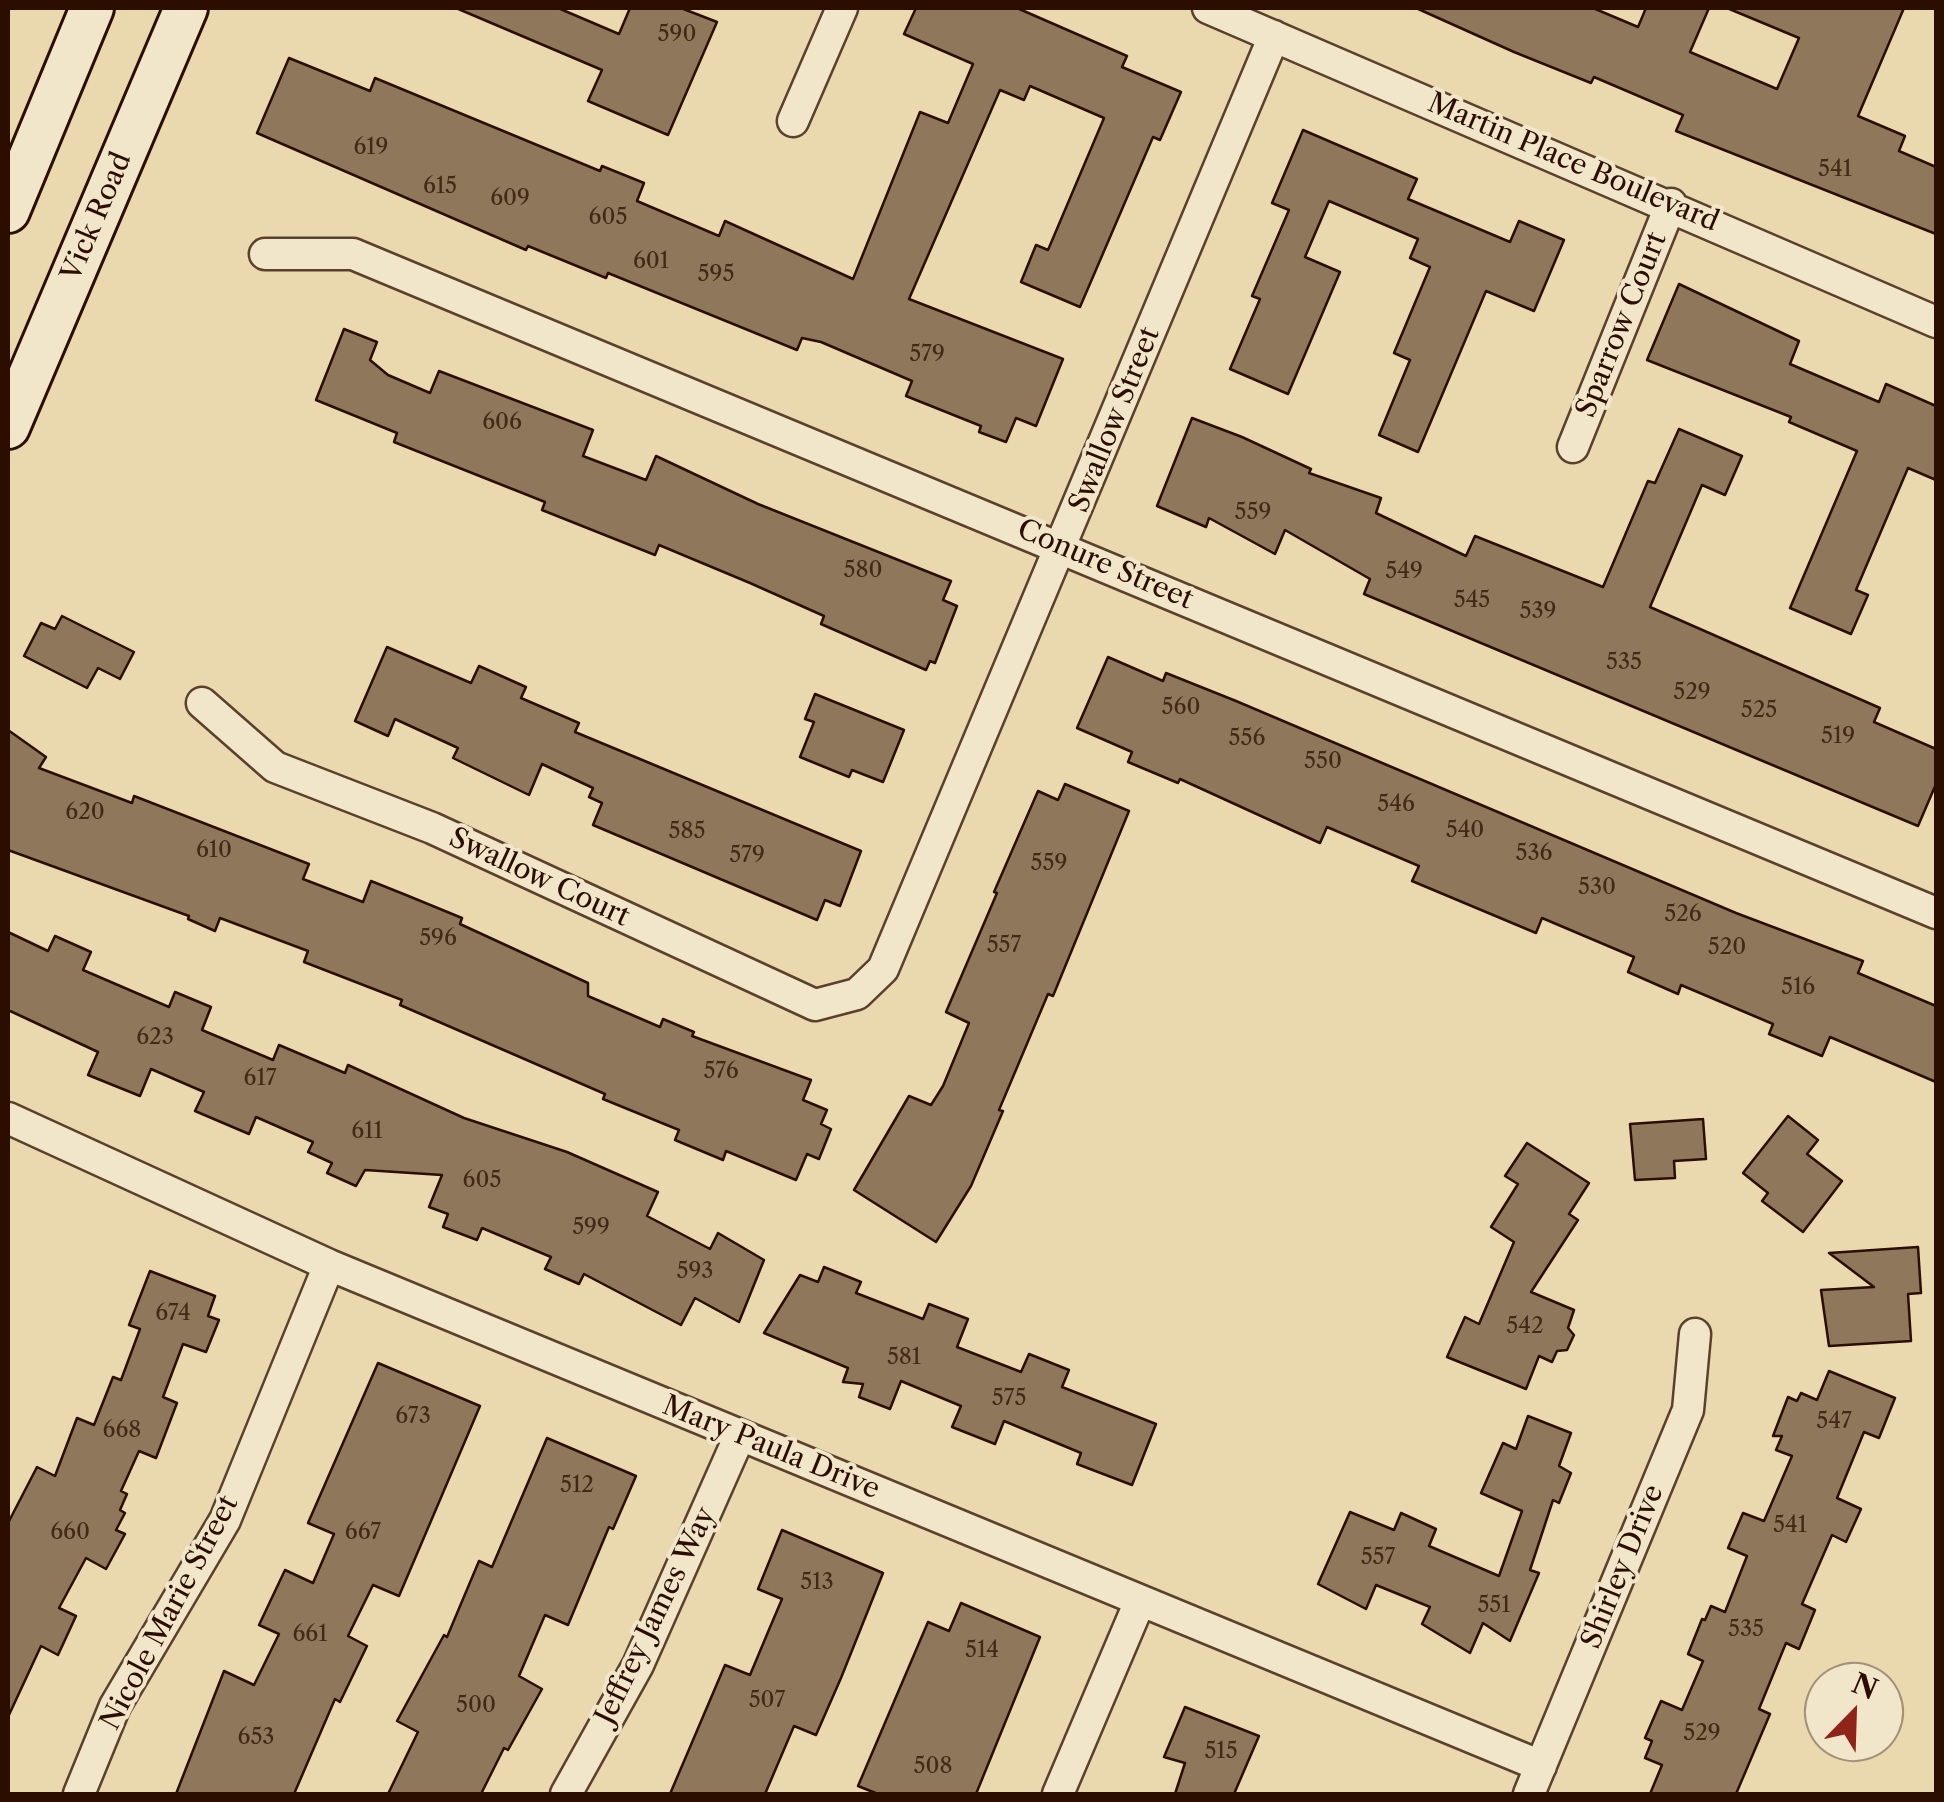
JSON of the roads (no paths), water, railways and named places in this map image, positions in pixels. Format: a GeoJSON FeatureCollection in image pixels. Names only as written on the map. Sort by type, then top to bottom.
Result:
{"type":"FeatureCollection","features":[{"type":"Feature","properties":{"kind":"street"},"geometry":{"type":"LineString","coordinates":[[8,211],[92,8]]}},
{"type":"Feature","properties":{"kind":"street","name":"Vick Road"},"geometry":{"type":"LineString","coordinates":[[8,427],[186,8]]}},
{"type":"Feature","properties":{"kind":"street"},"geometry":{"type":"LineString","coordinates":[[794,121],[842,8]]}},
{"type":"Feature","properties":{"kind":"street","name":"Martin Place Boulevard"},"geometry":{"type":"LineString","coordinates":[[1208,8],[1671,204],[1936,322]]}},
{"type":"Feature","properties":{"kind":"street","name":"Swallow Street"},"geometry":{"type":"LineString","coordinates":[[883,970],[1274,36]]}},
{"type":"Feature","properties":{"kind":"street","name":"Sparrow Court"},"geometry":{"type":"LineString","coordinates":[[1572,446],[1671,204]]}},
{"type":"Feature","properties":{"kind":"street","name":"Conure Street"},"geometry":{"type":"LineString","coordinates":[[266,254],[353,254],[1936,913]]}},
{"type":"Feature","properties":{"kind":"street","name":"Swallow Court"},"geometry":{"type":"LineString","coordinates":[[202,703],[275,768],[432,828],[815,1005],[857,994],[883,970]]}},
{"type":"Feature","properties":{"kind":"street","name":"Mary Paula Drive"},"geometry":{"type":"LineString","coordinates":[[8,1118],[329,1265],[1140,1600],[1535,1780]]}},
{"type":"Feature","properties":{"kind":"street","name":"Nicole Marie Street"},"geometry":{"type":"LineString","coordinates":[[79,1794],[116,1706],[225,1520],[329,1265]]}},
{"type":"Feature","properties":{"kind":"street","name":"Shirley Drive"},"geometry":{"type":"LineString","coordinates":[[1535,1780],[1688,1410],[1695,1334]]}},
{"type":"Feature","properties":{"kind":"street","name":"Jeffrey James Way"},"geometry":{"type":"LineString","coordinates":[[566,1794],[638,1665],[740,1435]]}},
{"type":"Feature","properties":{"kind":"street"},"geometry":{"type":"LineString","coordinates":[[1058,1794],[1140,1600]]}}]}
